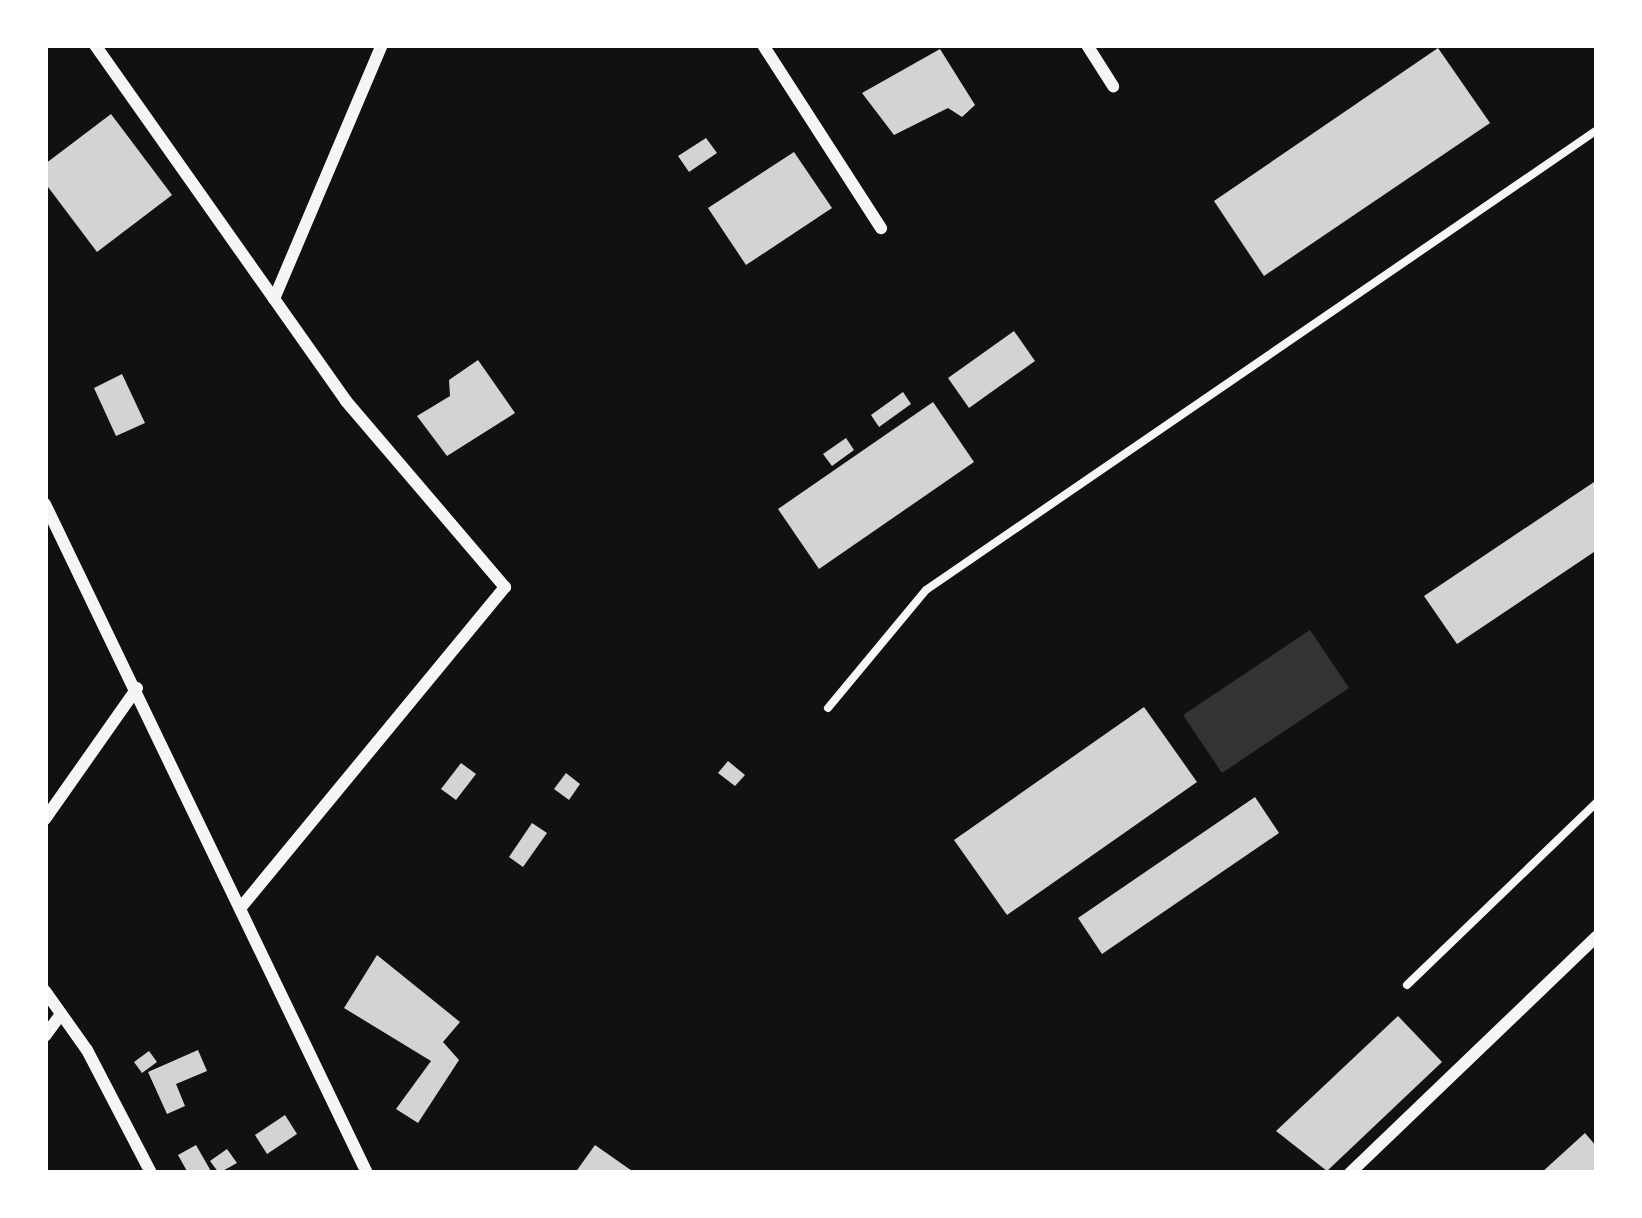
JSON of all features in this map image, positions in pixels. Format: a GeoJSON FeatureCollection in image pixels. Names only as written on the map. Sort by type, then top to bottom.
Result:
{"type":"FeatureCollection","features":[{"type":"Feature","properties":{"kind":"street"},"geometry":{"type":"LineString","coordinates":[[95,45],[346,401],[505,587],[241,907]]}},
{"type":"Feature","properties":{"kind":"street"},"geometry":{"type":"LineString","coordinates":[[274,299],[382,45]]}},
{"type":"Feature","properties":{"kind":"street"},"geometry":{"type":"LineString","coordinates":[[763,45],[881,228]]}},
{"type":"Feature","properties":{"kind":"street"},"geometry":{"type":"LineString","coordinates":[[1087,45],[1113,86]]}},
{"type":"Feature","properties":{"kind":"street"},"geometry":{"type":"LineString","coordinates":[[45,504],[367,1173]]}},
{"type":"Feature","properties":{"kind":"street"},"geometry":{"type":"LineString","coordinates":[[45,819],[137,688]]}},
{"type":"Feature","properties":{"kind":"street"},"geometry":{"type":"LineString","coordinates":[[1350,1173],[1597,936]]}},
{"type":"Feature","properties":{"kind":"street"},"geometry":{"type":"LineString","coordinates":[[45,991],[151,1173]]}},
{"type":"Feature","properties":{"kind":"street"},"geometry":{"type":"LineString","coordinates":[[45,1036],[61,1014]]}},
{"type":"Feature","properties":{"kind":"lane"},"geometry":{"type":"LineString","coordinates":[[828,708],[926,590],[1597,130]]}},
{"type":"Feature","properties":{"kind":"lane"},"geometry":{"type":"LineString","coordinates":[[1407,986],[1597,802]]}},
{"type":"Feature","properties":{"kind":"shaded area"},"geometry":{"type":"Polygon","coordinates":[[[1310,630],[1349,688],[1222,773],[1183,715],[1310,630]]]}},
{"type":"Feature","properties":{"kind":"building"},"geometry":{"type":"Polygon","coordinates":[[[1438,48],[1490,123],[1264,276],[1214,201],[1438,48]]]}},
{"type":"Feature","properties":{"kind":"building"},"geometry":{"type":"Polygon","coordinates":[[[940,49],[975,105],[962,117],[948,108],[894,135],[862,93],[940,49]]]}},
{"type":"Feature","properties":{"kind":"building"},"geometry":{"type":"Polygon","coordinates":[[[111,114],[172,195],[97,252],[45,183],[45,164],[111,114]]]}},
{"type":"Feature","properties":{"kind":"building"},"geometry":{"type":"Polygon","coordinates":[[[706,138],[717,153],[689,172],[678,156],[706,138]]]}},
{"type":"Feature","properties":{"kind":"building"},"geometry":{"type":"Polygon","coordinates":[[[794,152],[832,208],[746,265],[708,208],[794,152]]]}},
{"type":"Feature","properties":{"kind":"building"},"geometry":{"type":"Polygon","coordinates":[[[1014,331],[1035,361],[969,408],[948,378],[1014,331]]]}},
{"type":"Feature","properties":{"kind":"building"},"geometry":{"type":"Polygon","coordinates":[[[478,360],[515,413],[447,456],[417,416],[450,396],[449,380],[478,360]]]}},
{"type":"Feature","properties":{"kind":"building"},"geometry":{"type":"Polygon","coordinates":[[[122,374],[145,423],[116,436],[94,388],[122,374]]]}},
{"type":"Feature","properties":{"kind":"building"},"geometry":{"type":"Polygon","coordinates":[[[903,392],[911,404],[879,427],[871,415],[903,392]]]}},
{"type":"Feature","properties":{"kind":"building"},"geometry":{"type":"Polygon","coordinates":[[[933,402],[974,462],[819,569],[778,509],[933,402]]]}},
{"type":"Feature","properties":{"kind":"building"},"geometry":{"type":"Polygon","coordinates":[[[846,438],[854,450],[832,466],[823,454],[846,438]]]}},
{"type":"Feature","properties":{"kind":"building"},"geometry":{"type":"Polygon","coordinates":[[[1597,480],[1597,550],[1457,644],[1424,596],[1597,480]]]}},
{"type":"Feature","properties":{"kind":"building"},"geometry":{"type":"Polygon","coordinates":[[[1144,707],[1197,782],[1007,915],[954,840],[1144,707]]]}},
{"type":"Feature","properties":{"kind":"building"},"geometry":{"type":"Polygon","coordinates":[[[728,761],[745,775],[735,786],[718,773],[728,761]]]}},
{"type":"Feature","properties":{"kind":"building"},"geometry":{"type":"Polygon","coordinates":[[[461,763],[476,774],[456,800],[441,789],[461,763]]]}},
{"type":"Feature","properties":{"kind":"building"},"geometry":{"type":"Polygon","coordinates":[[[566,773],[580,784],[569,800],[554,789],[566,773]]]}},
{"type":"Feature","properties":{"kind":"building"},"geometry":{"type":"Polygon","coordinates":[[[1255,797],[1279,833],[1102,954],[1078,918],[1255,797]]]}},
{"type":"Feature","properties":{"kind":"building"},"geometry":{"type":"Polygon","coordinates":[[[532,823],[547,833],[523,867],[509,857],[532,823]]]}},
{"type":"Feature","properties":{"kind":"building"},"geometry":{"type":"Polygon","coordinates":[[[377,955],[460,1022],[443,1042],[459,1060],[418,1123],[396,1109],[431,1061],[344,1008],[377,955]]]}},
{"type":"Feature","properties":{"kind":"building"},"geometry":{"type":"Polygon","coordinates":[[[1398,1016],[1442,1062],[1327,1171],[1276,1131],[1398,1016]]]}},
{"type":"Feature","properties":{"kind":"building"},"geometry":{"type":"Polygon","coordinates":[[[198,1050],[207,1071],[176,1084],[185,1106],[167,1114],[148,1072],[198,1050]]]}},
{"type":"Feature","properties":{"kind":"building"},"geometry":{"type":"Polygon","coordinates":[[[149,1051],[157,1062],[142,1073],[134,1062],[149,1051]]]}},
{"type":"Feature","properties":{"kind":"building"},"geometry":{"type":"Polygon","coordinates":[[[285,1115],[297,1134],[267,1154],[255,1135],[285,1115]]]}},
{"type":"Feature","properties":{"kind":"building"},"geometry":{"type":"Polygon","coordinates":[[[1585,1133],[1597,1147],[1597,1173],[1541,1173],[1585,1133]]]}},
{"type":"Feature","properties":{"kind":"building"},"geometry":{"type":"Polygon","coordinates":[[[196,1145],[212,1173],[188,1173],[178,1155],[196,1145]]]}},
{"type":"Feature","properties":{"kind":"building"},"geometry":{"type":"Polygon","coordinates":[[[595,1145],[635,1173],[575,1173],[595,1145]]]}},
{"type":"Feature","properties":{"kind":"building"},"geometry":{"type":"Polygon","coordinates":[[[227,1149],[237,1163],[219,1173],[210,1161],[227,1149]]]}}]}
